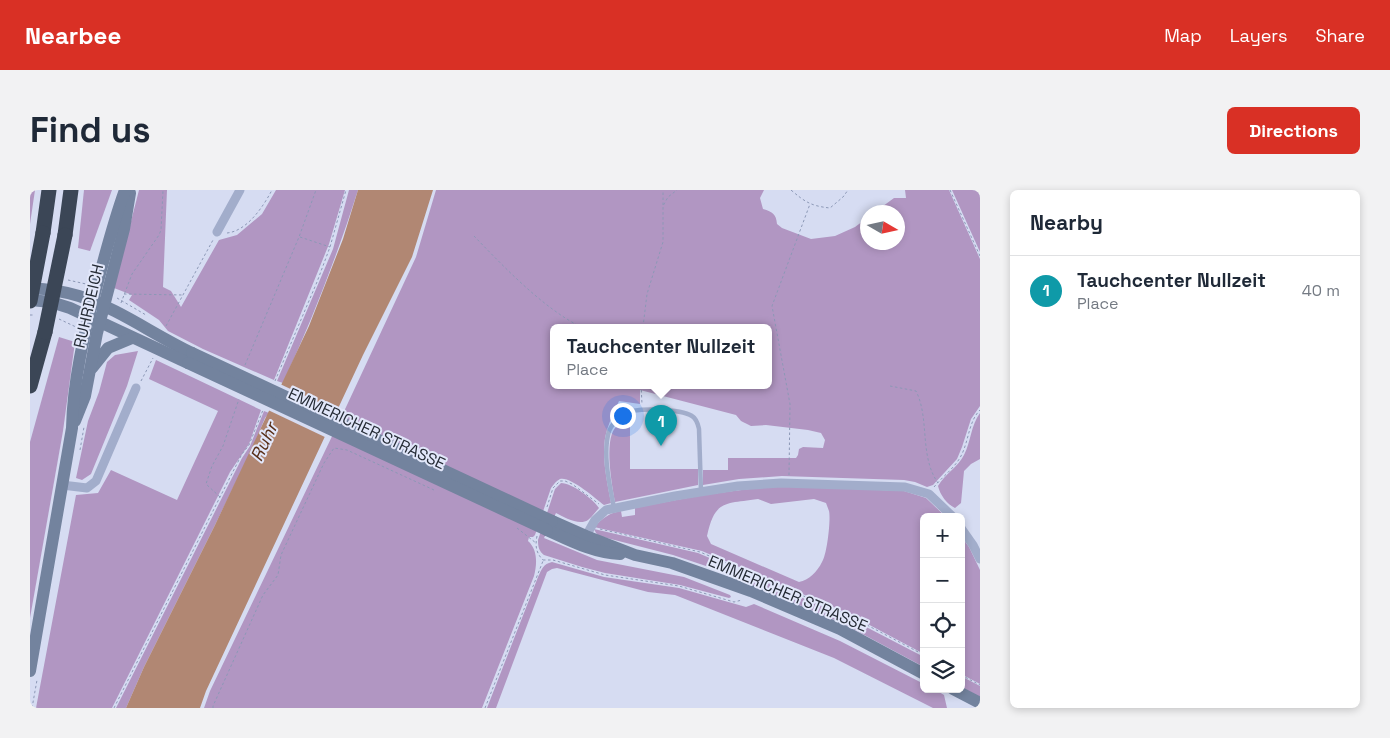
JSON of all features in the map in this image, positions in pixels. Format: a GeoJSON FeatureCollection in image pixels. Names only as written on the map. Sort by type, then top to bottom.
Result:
{"type":"FeatureCollection","features":[{"type":"Feature","properties":{"kind":"highway"},"geometry":{"type":"LineString","coordinates":[[30,300],[49,190]]}},
{"type":"Feature","properties":{"kind":"highway"},"geometry":{"type":"LineString","coordinates":[[30,386],[45,332],[65,235],[71,190]]}},
{"type":"Feature","properties":{"kind":"main road","name":"RUHRDEICH"},"geometry":{"type":"LineString","coordinates":[[72,428],[85,396],[90,370],[94,319],[114,222],[125,190]]}},
{"type":"Feature","properties":{"kind":"main road","name":"RUHRDEICH"},"geometry":{"type":"LineString","coordinates":[[98,303],[124,230],[131,190]]}},
{"type":"Feature","properties":{"kind":"main road","name":"EMMERICHER STRASSE"},"geometry":{"type":"LineString","coordinates":[[30,288],[56,290],[98,303],[166,340],[190,358]]}},
{"type":"Feature","properties":{"kind":"main road","name":"EMMERICHER STRASSE"},"geometry":{"type":"LineString","coordinates":[[30,300],[51,302],[70,308],[158,349],[190,358],[546,524],[580,546],[608,554],[635,554]]}},
{"type":"Feature","properties":{"kind":"main road","name":"RUHRDEICH"},"geometry":{"type":"LineString","coordinates":[[34,675],[72,428],[72,404],[86,330],[94,319]]}},
{"type":"Feature","properties":{"kind":"main road"},"geometry":{"type":"LineString","coordinates":[[90,370],[108,348],[132,338]]}},
{"type":"Feature","properties":{"kind":"main road","name":"EMMERICHER STRASSE"},"geometry":{"type":"LineString","coordinates":[[546,524],[588,532],[635,554],[672,563],[751,591],[840,629],[920,672]]}},
{"type":"Feature","properties":{"kind":"main road"},"geometry":{"type":"LineString","coordinates":[[960,693],[980,704]]}},
{"type":"Feature","properties":{"kind":"street"},"geometry":{"type":"LineString","coordinates":[[217,232],[240,190]]}},
{"type":"Feature","properties":{"kind":"street"},"geometry":{"type":"LineString","coordinates":[[62,485],[88,488],[96,481],[136,388]]}},
{"type":"Feature","properties":{"kind":"street"},"geometry":{"type":"LineString","coordinates":[[588,532],[595,520],[610,509],[738,486],[789,483],[905,487],[929,494],[949,513]]}},
{"type":"Feature","properties":{"kind":"street"},"geometry":{"type":"LineString","coordinates":[[965,534],[980,559]]}},
{"type":"Feature","properties":{"kind":"lane"},"geometry":{"type":"LineString","coordinates":[[610,509],[606,452],[609,432],[612,425],[624,414],[641,409],[678,412],[692,416],[697,422],[699,430],[700,492]]}},
{"type":"Feature","properties":{"kind":"path"},"geometry":{"type":"LineString","coordinates":[[122,300],[132,274],[159,236],[161,230],[162,190]]}},
{"type":"Feature","properties":{"kind":"path"},"geometry":{"type":"LineString","coordinates":[[163,331],[217,232],[223,234],[233,232],[250,222],[267,200],[272,190]]}},
{"type":"Feature","properties":{"kind":"path"},"geometry":{"type":"LineString","coordinates":[[244,366],[299,237],[316,190]]}},
{"type":"Feature","properties":{"kind":"path"},"geometry":{"type":"LineString","coordinates":[[275,382],[330,247],[346,190]]}},
{"type":"Feature","properties":{"kind":"path"},"geometry":{"type":"LineString","coordinates":[[643,324],[647,294],[663,242],[663,190]]}},
{"type":"Feature","properties":{"kind":"path"},"geometry":{"type":"LineString","coordinates":[[663,206],[668,197],[677,190]]}},
{"type":"Feature","properties":{"kind":"path"},"geometry":{"type":"LineString","coordinates":[[791,190],[807,203],[817,207],[830,208],[848,190]]}},
{"type":"Feature","properties":{"kind":"path"},"geometry":{"type":"LineString","coordinates":[[950,190],[980,256]]}},
{"type":"Feature","properties":{"kind":"path"},"geometry":{"type":"LineString","coordinates":[[789,483],[790,404],[772,306],[810,204]]}},
{"type":"Feature","properties":{"kind":"path"},"geometry":{"type":"LineString","coordinates":[[474,236],[543,301],[574,324]]}},
{"type":"Feature","properties":{"kind":"path"},"geometry":{"type":"LineString","coordinates":[[299,237],[330,247]]}},
{"type":"Feature","properties":{"kind":"path"},"geometry":{"type":"LineString","coordinates":[[124,294],[183,295]]}},
{"type":"Feature","properties":{"kind":"path"},"geometry":{"type":"LineString","coordinates":[[30,315],[36,315]]}},
{"type":"Feature","properties":{"kind":"path"},"geometry":{"type":"LineString","coordinates":[[55,318],[78,329],[86,330]]}},
{"type":"Feature","properties":{"kind":"path"},"geometry":{"type":"LineString","coordinates":[[136,388],[143,380],[158,349]]}},
{"type":"Feature","properties":{"kind":"path"},"geometry":{"type":"LineString","coordinates":[[890,386],[916,391],[920,399],[926,451],[934,477],[938,483]]}},
{"type":"Feature","properties":{"kind":"path"},"geometry":{"type":"LineString","coordinates":[[641,409],[642,389]]}},
{"type":"Feature","properties":{"kind":"path"},"geometry":{"type":"LineString","coordinates":[[220,497],[206,484],[212,466],[223,446],[240,396]]}},
{"type":"Feature","properties":{"kind":"path"},"geometry":{"type":"LineString","coordinates":[[114,708],[242,454],[249,445],[264,408]]}},
{"type":"Feature","properties":{"kind":"path"},"geometry":{"type":"LineString","coordinates":[[929,494],[961,456],[974,418],[980,410]]}},
{"type":"Feature","properties":{"kind":"path"},"geometry":{"type":"LineString","coordinates":[[80,449],[86,421]]}},
{"type":"Feature","properties":{"kind":"path"},"geometry":{"type":"LineString","coordinates":[[213,708],[263,595],[278,575],[281,555],[324,463],[334,448],[347,450],[436,491]]}},
{"type":"Feature","properties":{"kind":"path"},"geometry":{"type":"LineString","coordinates":[[610,509],[578,488],[564,481],[560,482],[553,488],[546,524],[536,538],[538,556],[543,560],[553,560],[605,575],[679,586],[734,602],[742,601],[751,591]]}},
{"type":"Feature","properties":{"kind":"path"},"geometry":{"type":"LineString","coordinates":[[515,527],[536,543]]}},
{"type":"Feature","properties":{"kind":"path"},"geometry":{"type":"LineString","coordinates":[[588,532],[700,552],[846,614],[920,653]]}},
{"type":"Feature","properties":{"kind":"path"},"geometry":{"type":"LineString","coordinates":[[485,708],[543,560]]}},
{"type":"Feature","properties":{"kind":"path"},"geometry":{"type":"LineString","coordinates":[[32,708],[34,675]]}},
{"type":"Feature","properties":{"kind":"path"},"geometry":{"type":"LineString","coordinates":[[965,677],[980,685]]}},
{"type":"Feature","properties":{"kind":"shaded area"},"geometry":{"type":"Polygon","coordinates":[[[30,190],[35,190],[30,224],[30,190]]]}},
{"type":"Feature","properties":{"kind":"shaded area"},"geometry":{"type":"Polygon","coordinates":[[[84,190],[112,190],[90,251],[78,248],[84,190]]]}},
{"type":"Feature","properties":{"kind":"shaded area"},"geometry":{"type":"Polygon","coordinates":[[[139,190],[167,190],[163,287],[171,291],[181,307],[219,240],[237,235],[262,214],[276,190],[345,190],[329,244],[274,380],[203,349],[168,331],[159,320],[129,300],[132,295],[114,288],[139,190]]]}},
{"type":"Feature","properties":{"kind":"shaded area"},"geometry":{"type":"Polygon","coordinates":[[[349,190],[358,190],[333,263],[283,383],[277,381],[333,249],[349,190]]]}},
{"type":"Feature","properties":{"kind":"shaded area"},"geometry":{"type":"Polygon","coordinates":[[[436,190],[764,190],[760,198],[763,209],[773,214],[777,224],[782,228],[811,239],[835,236],[860,223],[860,250],[905,250],[905,205],[884,205],[894,198],[906,198],[905,190],[949,190],[980,259],[980,406],[971,419],[957,459],[933,485],[927,487],[904,480],[782,476],[739,479],[703,485],[703,470],[728,470],[728,458],[796,458],[799,449],[803,447],[823,448],[825,440],[821,433],[808,430],[766,425],[751,426],[741,421],[736,415],[640,390],[640,404],[619,401],[607,430],[604,457],[611,503],[604,505],[582,488],[564,479],[560,479],[551,488],[535,535],[529,537],[528,541],[534,549],[536,557],[534,576],[482,708],[204,708],[210,691],[416,257],[436,190]]]}},
{"type":"Feature","properties":{"kind":"shaded area"},"geometry":{"type":"Polygon","coordinates":[[[952,190],[978,190],[980,195],[980,252],[952,190]]]}},
{"type":"Feature","properties":{"kind":"shaded area"},"geometry":{"type":"Polygon","coordinates":[[[59,337],[75,342],[63,431],[30,618],[30,442],[59,337]]]}},
{"type":"Feature","properties":{"kind":"shaded area"},"geometry":{"type":"Polygon","coordinates":[[[138,351],[127,386],[91,474],[82,480],[76,478],[88,421],[99,392],[107,362],[115,355],[138,351]]]}},
{"type":"Feature","properties":{"kind":"shaded area"},"geometry":{"type":"Polygon","coordinates":[[[156,360],[261,410],[249,444],[230,472],[112,708],[36,708],[76,495],[98,493],[111,470],[177,500],[218,411],[149,379],[156,360]]]}},
{"type":"Feature","properties":{"kind":"shaded area"},"geometry":{"type":"Polygon","coordinates":[[[264,411],[269,413],[144,667],[126,708],[116,708],[242,458],[250,446],[264,411]]]}},
{"type":"Feature","properties":{"kind":"shaded area"},"geometry":{"type":"Polygon","coordinates":[[[980,413],[980,459],[964,471],[961,503],[955,508],[944,499],[938,486],[964,455],[980,413]]]}},
{"type":"Feature","properties":{"kind":"shaded area"},"geometry":{"type":"Polygon","coordinates":[[[621,423],[630,423],[630,469],[698,469],[698,485],[615,502],[609,453],[612,435],[615,428],[621,423]]]}},
{"type":"Feature","properties":{"kind":"shaded area"},"geometry":{"type":"Polygon","coordinates":[[[561,483],[582,492],[599,508],[584,522],[572,520],[556,513],[544,538],[597,560],[684,577],[731,597],[680,585],[605,573],[544,555],[539,549],[538,540],[555,489],[561,483]]]}},
{"type":"Feature","properties":{"kind":"shaded area"},"geometry":{"type":"Polygon","coordinates":[[[780,486],[904,491],[926,498],[942,513],[920,513],[920,652],[847,613],[702,551],[594,527],[606,516],[613,513],[621,511],[622,517],[635,515],[635,508],[707,495],[780,486]],[[758,499],[729,503],[718,510],[714,516],[707,536],[711,544],[799,582],[803,581],[820,566],[827,545],[829,511],[826,503],[814,499],[771,504],[758,499]]]}},
{"type":"Feature","properties":{"kind":"shaded area"},"geometry":{"type":"Polygon","coordinates":[[[594,529],[698,553],[845,616],[920,655],[920,665],[842,623],[709,567],[673,555],[599,536],[594,529]]]}},
{"type":"Feature","properties":{"kind":"shaded area"},"geometry":{"type":"Polygon","coordinates":[[[965,542],[980,570],[980,684],[965,676],[965,542]]]}},
{"type":"Feature","properties":{"kind":"shaded area"},"geometry":{"type":"Polygon","coordinates":[[[552,562],[604,577],[679,588],[746,607],[754,604],[840,641],[920,682],[920,693],[941,693],[944,695],[947,708],[933,708],[834,658],[675,595],[648,592],[557,568],[547,572],[496,708],[487,708],[538,577],[542,569],[552,562]]]}},
{"type":"Feature","properties":{"kind":"shaded area"},"geometry":{"type":"Polygon","coordinates":[[[965,678],[980,686],[980,697],[965,689],[965,678]]]}},
{"type":"Feature","properties":{"kind":"water","name":"Ruhr"},"geometry":{"type":"Polygon","coordinates":[[[358,190],[433,190],[412,257],[363,355],[206,691],[200,708],[126,708],[309,326],[343,239],[358,190]]]}},
{"type":"Feature","properties":{"kind":"pier"},"geometry":{"type":"Polygon","coordinates":[[[280,384],[339,412],[327,438],[268,410],[280,384]]]}},
{"type":"Feature","properties":{"kind":"place","name":"Tauchcenter Nullzeit"},"geometry":{"type":"Point","coordinates":[661,446]}}]}
